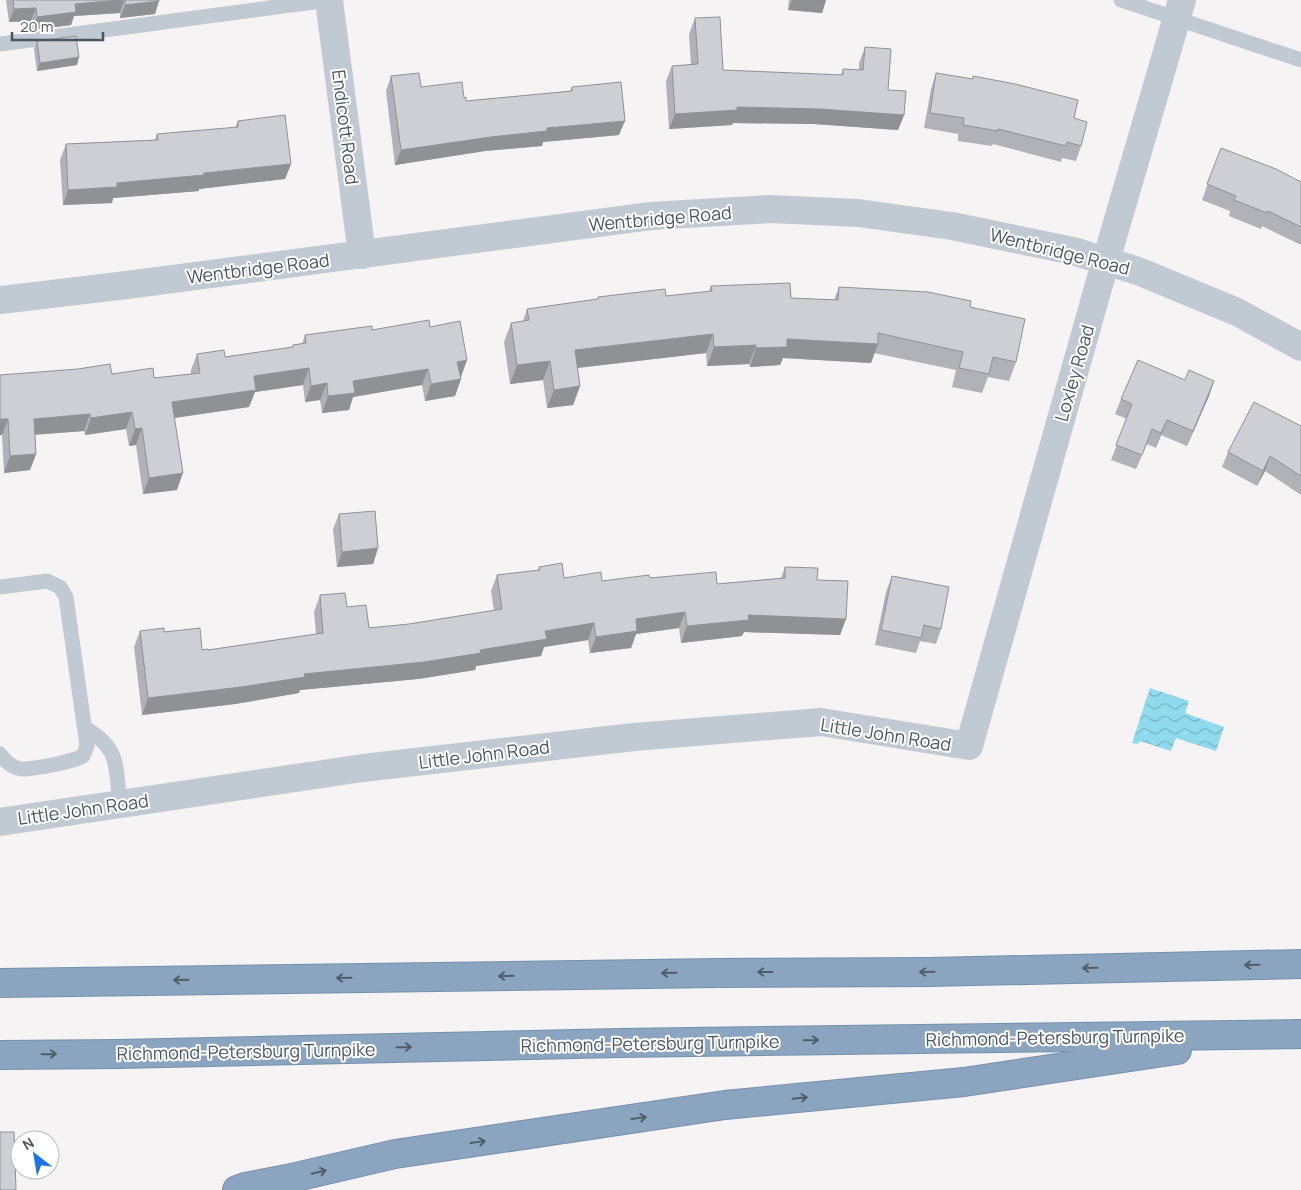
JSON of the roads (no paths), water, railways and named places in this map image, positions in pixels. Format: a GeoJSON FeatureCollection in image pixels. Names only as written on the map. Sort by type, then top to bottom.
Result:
{"type":"FeatureCollection","features":[{"type":"Feature","properties":{"kind":"highway"},"geometry":{"type":"LineString","coordinates":[[0,983],[940,971],[1301,964]]}},
{"type":"Feature","properties":{"kind":"highway"},"geometry":{"type":"LineString","coordinates":[[0,972],[51,982]]}},
{"type":"Feature","properties":{"kind":"highway"},"geometry":{"type":"LineString","coordinates":[[237,1190],[244,1187],[280,1185],[395,1154],[716,1106],[964,1082],[1291,1034]]}},
{"type":"Feature","properties":{"kind":"highway","name":"Richmond-Petersburg Turnpike"},"geometry":{"type":"LineString","coordinates":[[0,1055],[609,1043],[1291,1034]]}},
{"type":"Feature","properties":{"kind":"street","name":"Endicott Road"},"geometry":{"type":"LineString","coordinates":[[329,0],[362,255]]}},
{"type":"Feature","properties":{"kind":"street","name":"Loxley Road"},"geometry":{"type":"LineString","coordinates":[[969,746],[1179,9]]}},
{"type":"Feature","properties":{"kind":"street","name":"Wentbridge Road"},"geometry":{"type":"LineString","coordinates":[[0,300],[362,255],[651,216],[770,209],[858,213],[952,226],[1073,251],[1138,271],[1237,312],[1301,347]]}},
{"type":"Feature","properties":{"kind":"street","name":"Little John Road"},"geometry":{"type":"LineString","coordinates":[[0,822],[400,763],[634,736],[821,722],[969,746]]}},
{"type":"Feature","properties":{"kind":"lane"},"geometry":{"type":"LineString","coordinates":[[0,44],[329,0]]}},
{"type":"Feature","properties":{"kind":"lane"},"geometry":{"type":"LineString","coordinates":[[1121,0],[1179,9],[1301,60]]}},
{"type":"Feature","properties":{"kind":"lane"},"geometry":{"type":"LineString","coordinates":[[0,587],[47,581],[60,587],[66,598],[87,746],[83,756],[72,762],[21,769],[7,762],[0,754]]}},
{"type":"Feature","properties":{"kind":"lane"},"geometry":{"type":"LineString","coordinates":[[85,728],[99,736],[109,746],[114,760],[120,804]]}},
{"type":"Feature","properties":{"kind":"water"},"geometry":{"type":"Polygon","coordinates":[[[1150,688],[1189,701],[1185,713],[1224,727],[1216,751],[1176,738],[1171,751],[1140,741],[1138,744],[1132,743],[1150,688]]]}}]}
